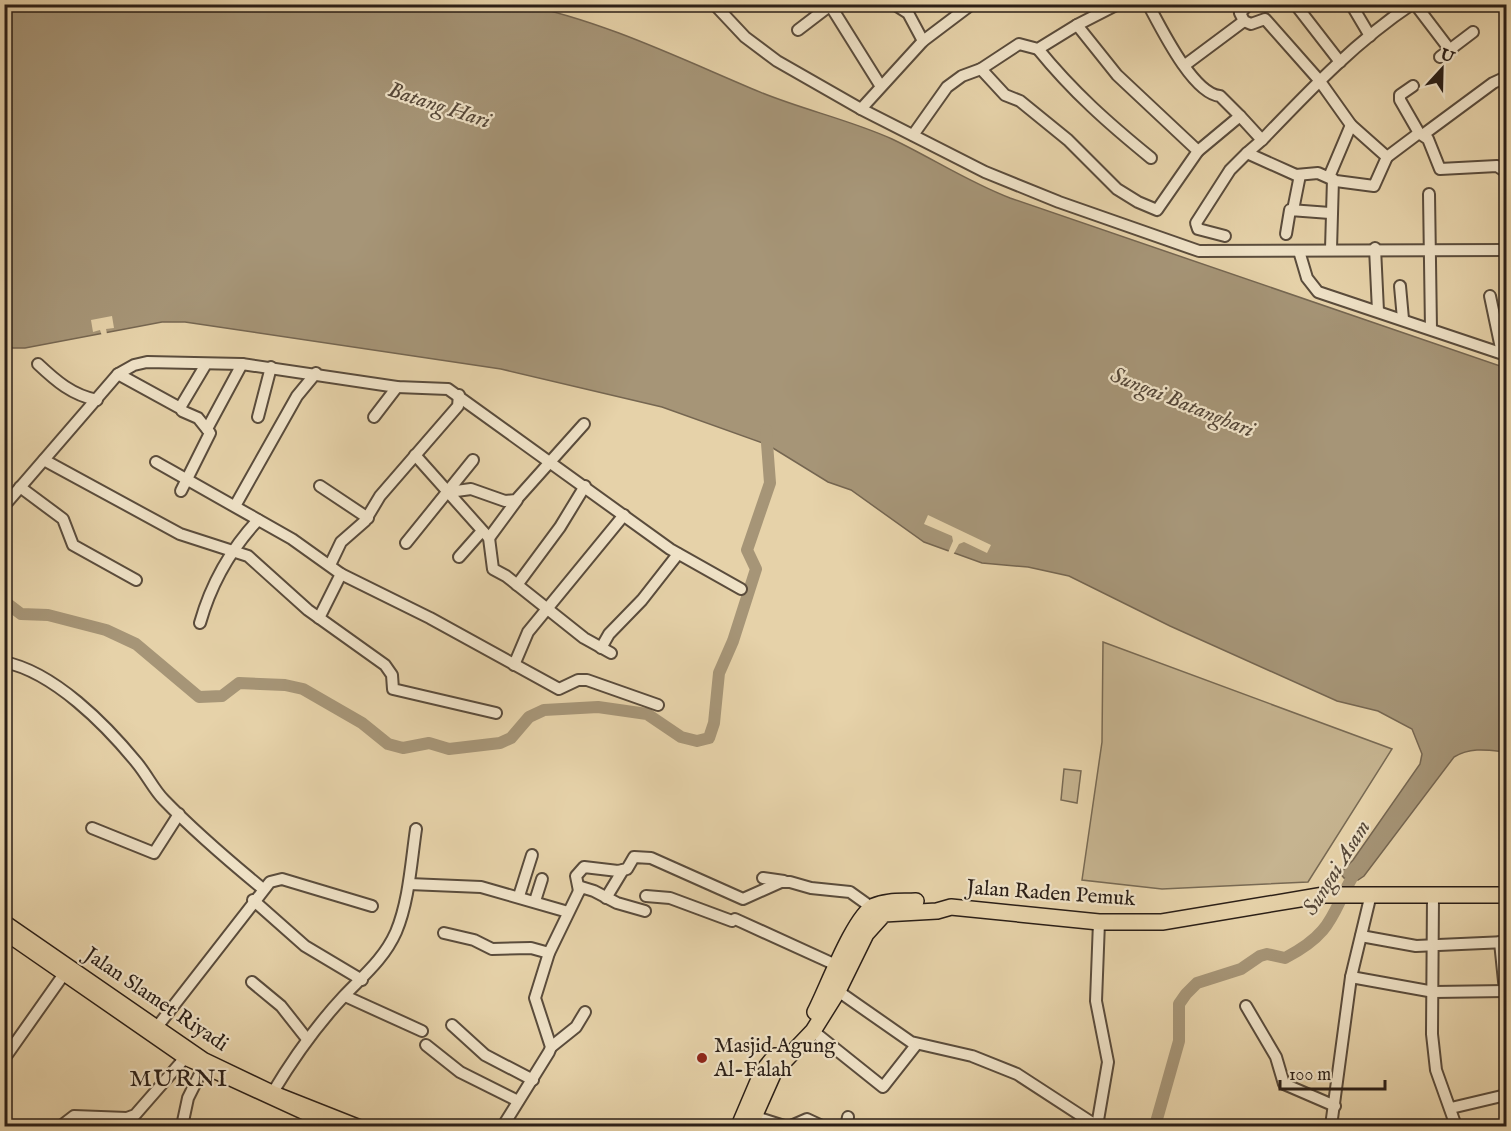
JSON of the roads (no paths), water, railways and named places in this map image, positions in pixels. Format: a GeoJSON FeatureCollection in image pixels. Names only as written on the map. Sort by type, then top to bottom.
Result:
{"type":"FeatureCollection","features":[{"type":"Feature","properties":{"kind":"highway","name":"Jalan Raden Pemuk"},"geometry":{"type":"LineString","coordinates":[[877,911],[951,907],[1099,922],[1162,922],[1324,895],[1369,894],[1433,897],[1506,895]]}},
{"type":"Feature","properties":{"kind":"highway"},"geometry":{"type":"LineString","coordinates":[[747,1121],[762,1072],[812,1018],[836,965],[863,917],[877,911]]}},
{"type":"Feature","properties":{"kind":"highway"},"geometry":{"type":"LineString","coordinates":[[747,1121],[774,1072],[813,1031],[838,991],[877,911]]}},
{"type":"Feature","properties":{"kind":"main road","name":"Jalan Slamet Riyadi"},"geometry":{"type":"LineString","coordinates":[[4,921],[156,1027],[203,1068],[305,1110],[359,1126]]}},
{"type":"Feature","properties":{"kind":"main road","name":"Jalan Slamet Riyadi"},"geometry":{"type":"LineString","coordinates":[[4,933],[188,1055],[273,1092],[332,1126]]}},
{"type":"Feature","properties":{"kind":"street"},"geometry":{"type":"LineString","coordinates":[[714,4],[764,52],[861,109],[1004,181],[1200,251],[1375,248],[1506,250]]}},
{"type":"Feature","properties":{"kind":"street"},"geometry":{"type":"LineString","coordinates":[[894,4],[908,13],[923,41]]}},
{"type":"Feature","properties":{"kind":"street"},"geometry":{"type":"LineString","coordinates":[[861,109],[880,85],[923,41],[972,4]]}},
{"type":"Feature","properties":{"kind":"street"},"geometry":{"type":"LineString","coordinates":[[1038,49],[1118,4]]}},
{"type":"Feature","properties":{"kind":"street"},"geometry":{"type":"LineString","coordinates":[[1149,4],[1168,42],[1204,89],[1213,96],[1220,96],[1262,140]]}},
{"type":"Feature","properties":{"kind":"street"},"geometry":{"type":"LineString","coordinates":[[1249,4],[1240,13],[1244,21],[1251,24],[1264,18],[1319,80],[1351,125],[1387,157]]}},
{"type":"Feature","properties":{"kind":"street"},"geometry":{"type":"LineString","coordinates":[[1295,4],[1340,62]]}},
{"type":"Feature","properties":{"kind":"street"},"geometry":{"type":"LineString","coordinates":[[1351,4],[1370,36]]}},
{"type":"Feature","properties":{"kind":"street"},"geometry":{"type":"LineString","coordinates":[[1225,236],[1198,229],[1197,223],[1230,170],[1319,80],[1370,36],[1414,4],[1450,50]]}},
{"type":"Feature","properties":{"kind":"street"},"geometry":{"type":"LineString","coordinates":[[798,30],[831,5],[880,85]]}},
{"type":"Feature","properties":{"kind":"street"},"geometry":{"type":"LineString","coordinates":[[1185,66],[1244,21]]}},
{"type":"Feature","properties":{"kind":"street"},"geometry":{"type":"LineString","coordinates":[[1077,25],[1117,75],[1198,151]]}},
{"type":"Feature","properties":{"kind":"street"},"geometry":{"type":"LineString","coordinates":[[1440,57],[1473,32]]}},
{"type":"Feature","properties":{"kind":"street"},"geometry":{"type":"LineString","coordinates":[[913,135],[947,87],[962,76],[981,69],[1019,44],[1038,49],[1070,88],[1096,114],[1151,158]]}},
{"type":"Feature","properties":{"kind":"street"},"geometry":{"type":"LineString","coordinates":[[981,69],[1005,95],[1020,100],[1068,140],[1117,189],[1155,210],[1198,151],[1240,116]]}},
{"type":"Feature","properties":{"kind":"street"},"geometry":{"type":"LineString","coordinates":[[1247,153],[1300,175],[1318,172],[1331,178],[1374,186],[1387,157],[1493,83],[1506,77]]}},
{"type":"Feature","properties":{"kind":"street"},"geometry":{"type":"LineString","coordinates":[[1413,86],[1400,95],[1400,100],[1440,169],[1497,166],[1506,172]]}},
{"type":"Feature","properties":{"kind":"street"},"geometry":{"type":"LineString","coordinates":[[1331,249],[1331,178],[1351,125]]}},
{"type":"Feature","properties":{"kind":"street"},"geometry":{"type":"LineString","coordinates":[[1293,210],[1300,175]]}},
{"type":"Feature","properties":{"kind":"street"},"geometry":{"type":"LineString","coordinates":[[1429,194],[1431,329]]}},
{"type":"Feature","properties":{"kind":"street"},"geometry":{"type":"LineString","coordinates":[[1286,234],[1289,211],[1330,213]]}},
{"type":"Feature","properties":{"kind":"street"},"geometry":{"type":"LineString","coordinates":[[1375,248],[1378,311]]}},
{"type":"Feature","properties":{"kind":"street"},"geometry":{"type":"LineString","coordinates":[[1299,251],[1307,279],[1318,292],[1504,354]]}},
{"type":"Feature","properties":{"kind":"street"},"geometry":{"type":"LineString","coordinates":[[1400,286],[1403,319]]}},
{"type":"Feature","properties":{"kind":"street"},"geometry":{"type":"LineString","coordinates":[[1490,296],[1504,354]]}},
{"type":"Feature","properties":{"kind":"street"},"geometry":{"type":"LineString","coordinates":[[4,506],[12,491],[44,460],[118,374],[134,365],[147,362],[242,364],[271,367],[397,387],[448,389],[459,394],[678,554],[741,589]]}},
{"type":"Feature","properties":{"kind":"street"},"geometry":{"type":"LineString","coordinates":[[38,364],[66,388],[85,398],[97,400]]}},
{"type":"Feature","properties":{"kind":"street"},"geometry":{"type":"LineString","coordinates":[[180,408],[207,364]]}},
{"type":"Feature","properties":{"kind":"street"},"geometry":{"type":"LineString","coordinates":[[207,429],[242,364]]}},
{"type":"Feature","properties":{"kind":"street"},"geometry":{"type":"LineString","coordinates":[[258,417],[271,367]]}},
{"type":"Feature","properties":{"kind":"street"},"geometry":{"type":"LineString","coordinates":[[235,506],[297,396],[316,373]]}},
{"type":"Feature","properties":{"kind":"street"},"geometry":{"type":"LineString","coordinates":[[118,374],[198,418],[210,433],[181,491]]}},
{"type":"Feature","properties":{"kind":"street"},"geometry":{"type":"LineString","coordinates":[[374,417],[397,387]]}},
{"type":"Feature","properties":{"kind":"street"},"geometry":{"type":"LineString","coordinates":[[330,565],[341,542],[368,518],[380,496],[458,406],[459,394]]}},
{"type":"Feature","properties":{"kind":"street"},"geometry":{"type":"LineString","coordinates":[[459,557],[485,535],[584,424]]}},
{"type":"Feature","properties":{"kind":"street"},"geometry":{"type":"LineString","coordinates":[[415,455],[485,535],[493,569],[606,651],[609,634],[642,600],[678,554]]}},
{"type":"Feature","properties":{"kind":"street"},"geometry":{"type":"LineString","coordinates":[[44,460],[180,534],[205,544],[234,550],[257,562],[319,618],[385,665],[392,675],[393,689],[496,713]]}},
{"type":"Feature","properties":{"kind":"street"},"geometry":{"type":"LineString","coordinates":[[406,543],[473,460]]}},
{"type":"Feature","properties":{"kind":"street"},"geometry":{"type":"LineString","coordinates":[[156,462],[188,478],[292,539],[341,574],[430,618],[560,689],[578,680],[587,680],[657,705]]}},
{"type":"Feature","properties":{"kind":"street"},"geometry":{"type":"LineString","coordinates":[[320,486],[368,518]]}},
{"type":"Feature","properties":{"kind":"street"},"geometry":{"type":"LineString","coordinates":[[517,585],[560,527],[585,486]]}},
{"type":"Feature","properties":{"kind":"street"},"geometry":{"type":"LineString","coordinates":[[448,491],[471,489],[508,502],[519,498]]}},
{"type":"Feature","properties":{"kind":"street"},"geometry":{"type":"LineString","coordinates":[[12,491],[63,519],[73,545],[136,580]]}},
{"type":"Feature","properties":{"kind":"street"},"geometry":{"type":"LineString","coordinates":[[514,665],[528,632],[624,514]]}},
{"type":"Feature","properties":{"kind":"street"},"geometry":{"type":"LineString","coordinates":[[200,623],[210,590],[234,550],[258,520]]}},
{"type":"Feature","properties":{"kind":"street"},"geometry":{"type":"LineString","coordinates":[[319,618],[341,574]]}},
{"type":"Feature","properties":{"kind":"street"},"geometry":{"type":"LineString","coordinates":[[4,662],[36,672],[80,705],[114,737],[162,798],[263,889]]}},
{"type":"Feature","properties":{"kind":"street"},"geometry":{"type":"LineString","coordinates":[[92,828],[154,853],[179,814]]}},
{"type":"Feature","properties":{"kind":"street"},"geometry":{"type":"LineString","coordinates":[[273,1092],[307,1039],[362,980],[384,953],[396,932],[409,884],[416,829]]}},
{"type":"Feature","properties":{"kind":"street"},"geometry":{"type":"LineString","coordinates":[[519,896],[532,855]]}},
{"type":"Feature","properties":{"kind":"street"},"geometry":{"type":"LineString","coordinates":[[606,897],[634,857],[656,858],[743,899]]}},
{"type":"Feature","properties":{"kind":"street"},"geometry":{"type":"LineString","coordinates":[[579,891],[576,876],[584,867],[623,870]]}},
{"type":"Feature","properties":{"kind":"street"},"geometry":{"type":"LineString","coordinates":[[763,878],[811,888],[844,889],[877,911]]}},
{"type":"Feature","properties":{"kind":"street"},"geometry":{"type":"LineString","coordinates":[[156,1027],[253,900],[270,882],[282,879],[372,906]]}},
{"type":"Feature","properties":{"kind":"street"},"geometry":{"type":"LineString","coordinates":[[535,902],[542,879]]}},
{"type":"Feature","properties":{"kind":"street"},"geometry":{"type":"LineString","coordinates":[[735,919],[743,899],[785,881]]}},
{"type":"Feature","properties":{"kind":"street"},"geometry":{"type":"LineString","coordinates":[[409,884],[480,887],[519,896],[568,912]]}},
{"type":"Feature","properties":{"kind":"street"},"geometry":{"type":"LineString","coordinates":[[551,1047],[535,1000],[549,953],[579,891],[584,887],[645,911]]}},
{"type":"Feature","properties":{"kind":"street"},"geometry":{"type":"LineString","coordinates":[[1331,1126],[1351,977],[1369,894]]}},
{"type":"Feature","properties":{"kind":"street"},"geometry":{"type":"LineString","coordinates":[[646,896],[670,898],[732,921],[735,919],[836,965]]}},
{"type":"Feature","properties":{"kind":"street"},"geometry":{"type":"LineString","coordinates":[[1433,897],[1432,1034],[1436,1070],[1456,1126]]}},
{"type":"Feature","properties":{"kind":"street"},"geometry":{"type":"LineString","coordinates":[[253,900],[305,946],[362,980]]}},
{"type":"Feature","properties":{"kind":"street"},"geometry":{"type":"LineString","coordinates":[[838,991],[916,1045],[972,1056],[1017,1074],[1097,1126],[1108,1062],[1096,1001],[1099,922]]}},
{"type":"Feature","properties":{"kind":"street"},"geometry":{"type":"LineString","coordinates":[[444,933],[474,940],[492,949],[531,948],[549,953]]}},
{"type":"Feature","properties":{"kind":"street"},"geometry":{"type":"LineString","coordinates":[[1351,977],[1434,992],[1506,991],[1503,942],[1433,946],[1361,936]]}},
{"type":"Feature","properties":{"kind":"street"},"geometry":{"type":"LineString","coordinates":[[4,1059],[64,974]]}},
{"type":"Feature","properties":{"kind":"street"},"geometry":{"type":"LineString","coordinates":[[252,982],[281,1006],[307,1039]]}},
{"type":"Feature","properties":{"kind":"street"},"geometry":{"type":"LineString","coordinates":[[345,996],[422,1031]]}},
{"type":"Feature","properties":{"kind":"street"},"geometry":{"type":"LineString","coordinates":[[1246,1006],[1275,1057],[1284,1084],[1335,1106]]}},
{"type":"Feature","properties":{"kind":"street"},"geometry":{"type":"LineString","coordinates":[[503,1126],[551,1047],[576,1028],[585,1012]]}},
{"type":"Feature","properties":{"kind":"street"},"geometry":{"type":"LineString","coordinates":[[452,1025],[485,1055],[532,1080]]}},
{"type":"Feature","properties":{"kind":"street"},"geometry":{"type":"LineString","coordinates":[[813,1031],[884,1087],[916,1045]]}},
{"type":"Feature","properties":{"kind":"street"},"geometry":{"type":"LineString","coordinates":[[426,1046],[460,1072],[518,1101]]}},
{"type":"Feature","properties":{"kind":"street"},"geometry":{"type":"LineString","coordinates":[[61,1126],[74,1116],[127,1118],[135,1115],[188,1055]]}},
{"type":"Feature","properties":{"kind":"street"},"geometry":{"type":"LineString","coordinates":[[182,1126],[188,1098],[203,1068]]}},
{"type":"Feature","properties":{"kind":"street"},"geometry":{"type":"LineString","coordinates":[[1450,1108],[1506,1095]]}},
{"type":"Feature","properties":{"kind":"street"},"geometry":{"type":"LineString","coordinates":[[747,1121],[791,1126],[807,1119],[822,1126]]}},
{"type":"Feature","properties":{"kind":"water"},"geometry":{"type":"Polygon","coordinates":[[[520,4],[610,30],[772,97],[875,132],[907,146],[979,185],[1010,198],[1506,368],[1506,752],[1473,750],[1454,757],[1364,876],[1358,880],[1344,878],[1340,873],[1353,860],[1420,764],[1422,754],[1412,729],[1378,711],[1337,701],[1170,626],[1069,576],[1028,567],[982,563],[924,542],[851,490],[828,482],[768,445],[662,407],[501,369],[185,322],[162,322],[25,348],[5,348],[4,5],[520,4]]]}},
{"type":"Feature","properties":{"kind":"waterway"},"geometry":{"type":"LineString","coordinates":[[4,601],[21,614],[48,615],[106,630],[136,644],[199,697],[222,696],[239,683],[285,685],[303,689],[362,723],[388,744],[403,748],[429,743],[449,749],[500,743],[511,738],[529,717],[544,710],[598,707],[647,714],[681,737],[697,741],[709,738],[714,723],[719,673],[733,641],[756,569],[747,550],[770,483],[766,430]]}},
{"type":"Feature","properties":{"kind":"waterway","name":"Sungai Asam"},"geometry":{"type":"LineString","coordinates":[[1155,1126],[1179,1041],[1179,1004],[1186,994],[1197,983],[1241,969],[1260,956],[1267,954],[1285,958],[1302,948],[1315,938],[1331,918],[1359,866]]}},
{"type":"Feature","properties":{"kind":"place","name":"Masjid Agung Al-Falah"},"geometry":{"type":"Point","coordinates":[702,1058]}},
{"type":"Feature","properties":{"kind":"district","name":"MURNI"},"geometry":{"type":"Point","coordinates":[179,1079]}},
{"type":"Feature","properties":{"kind":"water label","name":"Batang Hari"},"geometry":{"type":"Point","coordinates":[439,106]}},
{"type":"Feature","properties":{"kind":"water label","name":"Sungai Batanghari"},"geometry":{"type":"Point","coordinates":[1182,403]}}]}
